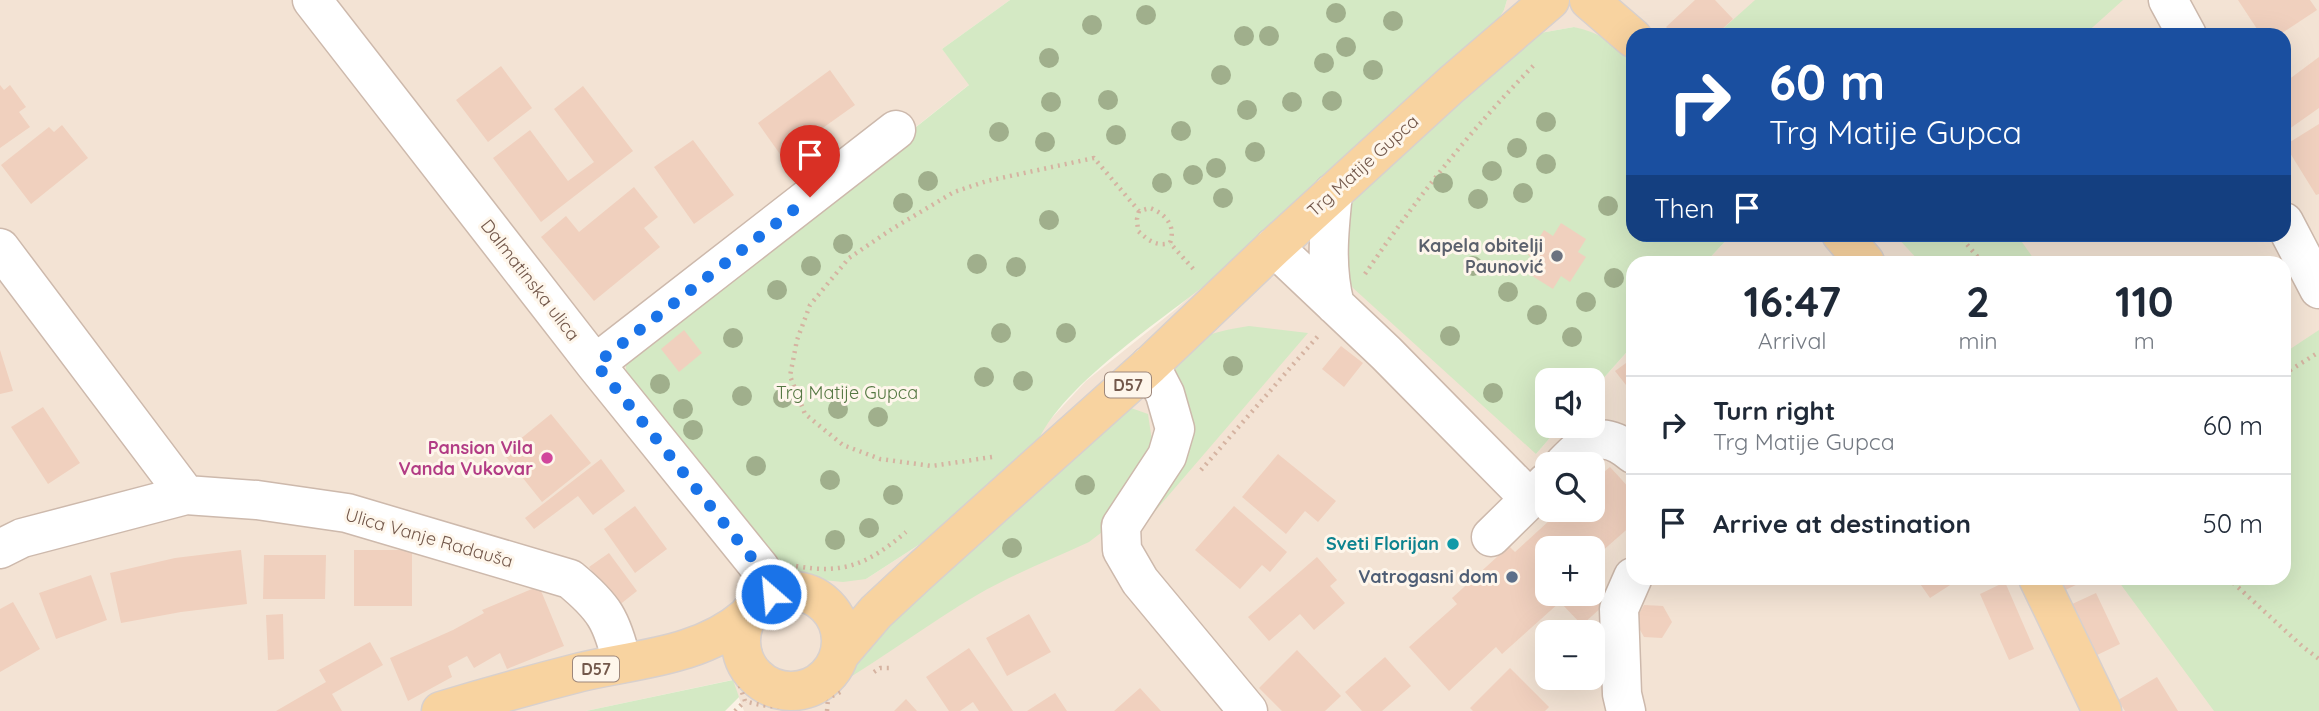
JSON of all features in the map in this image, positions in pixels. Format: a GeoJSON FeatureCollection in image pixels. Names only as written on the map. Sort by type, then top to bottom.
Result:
{"type":"FeatureCollection","features":[{"type":"Feature","properties":{"kind":"main road","name":"Trg Matije Gupca"},"geometry":{"type":"LineString","coordinates":[[851,673],[876,612],[1150,365],[1451,85],[1550,0]]}},
{"type":"Feature","properties":{"kind":"main road"},"geometry":{"type":"LineString","coordinates":[[1589,0],[1626,32]]}},
{"type":"Feature","properties":{"kind":"main road"},"geometry":{"type":"LineString","coordinates":[[1848,242],[1860,256]]}},
{"type":"Feature","properties":{"kind":"main road","name":"Trg Matije Gupca"},"geometry":{"type":"LineString","coordinates":[[813,596],[840,602],[863,599],[891,589],[918,573]]}},
{"type":"Feature","properties":{"kind":"main road"},"geometry":{"type":"LineString","coordinates":[[2041,585],[2102,711]]}},
{"type":"Feature","properties":{"kind":"main road","name":"D57"},"geometry":{"type":"LineString","coordinates":[[441,711],[552,679],[691,649],[750,603],[785,591],[800,591],[813,596]]}},
{"type":"Feature","properties":{"kind":"main road"},"geometry":{"type":"LineString","coordinates":[[813,596],[827,606],[837,620],[851,673]]}},
{"type":"Feature","properties":{"kind":"main road"},"geometry":{"type":"LineString","coordinates":[[750,603],[740,633],[740,650],[747,667],[757,680],[772,689],[789,692],[810,703]]}},
{"type":"Feature","properties":{"kind":"main road","name":"D57"},"geometry":{"type":"LineString","coordinates":[[810,703],[821,682],[833,669],[851,673]]}},
{"type":"Feature","properties":{"kind":"street","name":"Dalmatinska ulica"},"geometry":{"type":"LineString","coordinates":[[312,0],[596,364],[750,603]]}},
{"type":"Feature","properties":{"kind":"street"},"geometry":{"type":"LineString","coordinates":[[2168,0],[2182,28]]}},
{"type":"Feature","properties":{"kind":"street"},"geometry":{"type":"LineString","coordinates":[[596,364],[896,130]]}},
{"type":"Feature","properties":{"kind":"street"},"geometry":{"type":"LineString","coordinates":[[1333,193],[1328,281],[1335,305]]}},
{"type":"Feature","properties":{"kind":"street"},"geometry":{"type":"LineString","coordinates":[[2291,235],[2319,289]]}},
{"type":"Feature","properties":{"kind":"street"},"geometry":{"type":"LineString","coordinates":[[1274,247],[1535,487]]}},
{"type":"Feature","properties":{"kind":"street"},"geometry":{"type":"LineString","coordinates":[[0,248],[186,495]]}},
{"type":"Feature","properties":{"kind":"street"},"geometry":{"type":"LineString","coordinates":[[1150,365],[1165,394],[1175,429],[1167,456],[1121,526],[1122,550],[1140,582],[1248,711]]}},
{"type":"Feature","properties":{"kind":"street"},"geometry":{"type":"LineString","coordinates":[[1576,452],[1584,444],[1598,439],[1620,444],[1626,449]]}},
{"type":"Feature","properties":{"kind":"street"},"geometry":{"type":"LineString","coordinates":[[1491,537],[1535,493]]}},
{"type":"Feature","properties":{"kind":"street","name":"Ulica Vanje Radauša"},"geometry":{"type":"LineString","coordinates":[[0,549],[22,538],[186,495],[257,500],[347,513],[570,579],[588,593],[603,610],[615,631],[622,663]]}},
{"type":"Feature","properties":{"kind":"street"},"geometry":{"type":"LineString","coordinates":[[1626,711],[1621,681],[1619,609],[1630,585]]}},
{"type":"Feature","properties":{"kind":"path"},"geometry":{"type":"LineString","coordinates":[[983,466],[993,457],[932,466],[880,459],[843,445],[806,414],[790,376],[797,340],[810,306],[849,258],[954,192],[987,181],[1094,158],[1139,211]]}},
{"type":"Feature","properties":{"kind":"path"},"geometry":{"type":"LineString","coordinates":[[1139,211],[1150,208],[1167,218],[1171,228],[1170,243],[1196,272],[1186,281]]}},
{"type":"Feature","properties":{"kind":"path"},"geometry":{"type":"LineString","coordinates":[[1139,211],[1138,231],[1161,246],[1170,243]]}},
{"type":"Feature","properties":{"kind":"path"},"geometry":{"type":"LineString","coordinates":[[1965,242],[1977,256]]}},
{"type":"Feature","properties":{"kind":"path"},"geometry":{"type":"LineString","coordinates":[[2291,369],[2319,352]]}},
{"type":"Feature","properties":{"kind":"path"},"geometry":{"type":"LineString","coordinates":[[735,711],[745,701],[750,603],[794,565],[819,570],[859,564],[873,558],[914,524]]}},
{"type":"Feature","properties":{"kind":"path"},"geometry":{"type":"LineString","coordinates":[[2236,585],[2319,659]]}},
{"type":"Feature","properties":{"kind":"path"},"geometry":{"type":"LineString","coordinates":[[745,701],[759,708],[810,703],[851,673],[893,668]]}},
{"type":"Feature","properties":{"kind":"shaded area"},"geometry":{"type":"Polygon","coordinates":[[[0,0],[1010,0],[942,49],[970,84],[662,328],[866,579],[951,524],[1036,446],[1041,432],[1050,420],[1086,381],[1176,309],[1504,10],[1507,0],[2319,0],[2319,711],[744,711],[732,680],[586,711],[0,711],[0,0]]]}},
{"type":"Feature","properties":{"kind":"green space","name":"Trg Matije Gupca"},"geometry":{"type":"Polygon","coordinates":[[[1010,0],[1507,0],[1494,26],[1229,266],[1093,373],[1049,422],[1036,446],[951,524],[866,579],[843,582],[782,576],[626,372],[626,357],[969,85],[942,49],[1010,0]]]}},
{"type":"Feature","properties":{"kind":"green space"},"geometry":{"type":"Polygon","coordinates":[[[1755,0],[2123,0],[2092,28],[1724,28],[1755,0]]]}},
{"type":"Feature","properties":{"kind":"green space"},"geometry":{"type":"Polygon","coordinates":[[[1574,27],[1606,39],[1626,54],[1626,242],[1725,242],[1712,256],[1626,256],[1626,353],[1605,376],[1605,368],[1535,368],[1535,438],[1550,438],[1535,453],[1353,288],[1339,263],[1347,208],[1359,193],[1529,35],[1574,27]]]}},
{"type":"Feature","properties":{"kind":"green space"},"geometry":{"type":"Polygon","coordinates":[[[1901,242],[2022,242],[2032,256],[1914,256],[1901,242]]]}},
{"type":"Feature","properties":{"kind":"green space"},"geometry":{"type":"Polygon","coordinates":[[[1249,326],[1308,333],[1138,531],[1177,362],[1192,345],[1208,335],[1249,326]]]}},
{"type":"Feature","properties":{"kind":"green space"},"geometry":{"type":"Polygon","coordinates":[[[2319,330],[2319,711],[2214,711],[2121,585],[2291,585],[2291,348],[2319,330]]]}},
{"type":"Feature","properties":{"kind":"green space"},"geometry":{"type":"Polygon","coordinates":[[[1131,408],[1148,414],[1152,441],[1140,470],[1102,532],[1089,542],[977,595],[837,685],[838,678],[857,650],[1006,521],[1117,417],[1131,408]]]}},
{"type":"Feature","properties":{"kind":"green space"},"geometry":{"type":"Polygon","coordinates":[[[733,680],[739,697],[725,711],[586,711],[733,680]]]}},
{"type":"Feature","properties":{"kind":"building"},"geometry":{"type":"Polygon","coordinates":[[[1695,0],[1715,0],[1733,19],[1723,28],[1666,27],[1695,0]]]}},
{"type":"Feature","properties":{"kind":"building"},"geometry":{"type":"Polygon","coordinates":[[[2238,0],[2310,0],[2317,10],[2290,28],[2256,28],[2238,0]]]}},
{"type":"Feature","properties":{"kind":"building"},"geometry":{"type":"Polygon","coordinates":[[[2319,57],[2319,108],[2291,128],[2291,78],[2319,57]]]}},
{"type":"Feature","properties":{"kind":"building"},"geometry":{"type":"Polygon","coordinates":[[[501,66],[532,108],[488,142],[456,100],[501,66]]]}},
{"type":"Feature","properties":{"kind":"building"},"geometry":{"type":"Polygon","coordinates":[[[830,70],[855,105],[782,157],[758,123],[830,70]]]}},
{"type":"Feature","properties":{"kind":"building"},"geometry":{"type":"Polygon","coordinates":[[[0,85],[4,90],[10,85],[26,107],[19,112],[30,127],[0,148],[0,85]]]}},
{"type":"Feature","properties":{"kind":"building"},"geometry":{"type":"Polygon","coordinates":[[[583,86],[633,151],[541,222],[493,158],[530,130],[568,181],[594,162],[554,109],[583,86]]]}},
{"type":"Feature","properties":{"kind":"building"},"geometry":{"type":"Polygon","coordinates":[[[2319,124],[2319,194],[2316,195],[2291,155],[2291,141],[2319,124]]]}},
{"type":"Feature","properties":{"kind":"building"},"geometry":{"type":"Polygon","coordinates":[[[62,125],[88,158],[31,204],[1,165],[49,127],[54,132],[62,125]]]}},
{"type":"Feature","properties":{"kind":"building"},"geometry":{"type":"Polygon","coordinates":[[[693,140],[734,195],[694,224],[654,167],[693,140]]]}},
{"type":"Feature","properties":{"kind":"building"},"geometry":{"type":"Polygon","coordinates":[[[634,187],[658,217],[644,228],[660,247],[594,301],[541,237],[566,216],[579,232],[634,187]]]}},
{"type":"Feature","properties":{"kind":"building","name":"Kapela obitelji Paunović"},"geometry":{"type":"Polygon","coordinates":[[[1561,223],[1586,239],[1578,252],[1586,257],[1570,282],[1561,276],[1553,289],[1529,274],[1537,261],[1528,255],[1544,230],[1553,236],[1561,223]]]}},
{"type":"Feature","properties":{"kind":"building"},"geometry":{"type":"Polygon","coordinates":[[[684,330],[702,353],[679,372],[661,349],[684,330]]]}},
{"type":"Feature","properties":{"kind":"building"},"geometry":{"type":"Polygon","coordinates":[[[1341,346],[1363,363],[1344,387],[1322,369],[1341,346]]]}},
{"type":"Feature","properties":{"kind":"building"},"geometry":{"type":"Polygon","coordinates":[[[0,350],[13,391],[0,394],[0,350]]]}},
{"type":"Feature","properties":{"kind":"building"},"geometry":{"type":"Polygon","coordinates":[[[1626,363],[1626,385],[1615,371],[1626,363]]]}},
{"type":"Feature","properties":{"kind":"building"},"geometry":{"type":"Polygon","coordinates":[[[43,407],[80,463],[48,484],[11,427],[43,407]]]}},
{"type":"Feature","properties":{"kind":"building","name":"Pansion Vila Vanda Vukovar"},"geometry":{"type":"Polygon","coordinates":[[[551,414],[591,463],[542,502],[503,453],[551,414]]]}},
{"type":"Feature","properties":{"kind":"building"},"geometry":{"type":"Polygon","coordinates":[[[1278,454],[1336,501],[1318,522],[1305,511],[1286,534],[1242,497],[1278,454]]]}},
{"type":"Feature","properties":{"kind":"building"},"geometry":{"type":"Polygon","coordinates":[[[601,459],[625,491],[593,515],[578,496],[534,529],[525,518],[601,459]]]}},
{"type":"Feature","properties":{"kind":"building","name":"Vatrogasni dom"},"geometry":{"type":"Polygon","coordinates":[[[1610,467],[1626,484],[1626,530],[1605,549],[1605,536],[1535,536],[1535,606],[1556,606],[1540,620],[1535,620],[1535,624],[1502,654],[1496,647],[1449,691],[1409,647],[1457,604],[1452,598],[1509,546],[1515,552],[1548,522],[1605,522],[1605,471],[1610,467]]]}},
{"type":"Feature","properties":{"kind":"building"},"geometry":{"type":"Polygon","coordinates":[[[635,506],[667,549],[635,573],[604,529],[635,506]]]}},
{"type":"Feature","properties":{"kind":"building"},"geometry":{"type":"Polygon","coordinates":[[[1234,506],[1287,552],[1270,572],[1262,565],[1240,589],[1195,550],[1234,506]]]}},
{"type":"Feature","properties":{"kind":"building"},"geometry":{"type":"Polygon","coordinates":[[[241,550],[247,604],[121,623],[110,573],[175,558],[241,550]]]}},
{"type":"Feature","properties":{"kind":"building"},"geometry":{"type":"Polygon","coordinates":[[[354,550],[412,550],[412,606],[354,606],[354,550]]]}},
{"type":"Feature","properties":{"kind":"building"},"geometry":{"type":"Polygon","coordinates":[[[609,553],[637,591],[618,606],[589,567],[609,553]]]}},
{"type":"Feature","properties":{"kind":"building"},"geometry":{"type":"Polygon","coordinates":[[[264,555],[326,555],[325,599],[263,599],[264,555]]]}},
{"type":"Feature","properties":{"kind":"building"},"geometry":{"type":"Polygon","coordinates":[[[1317,557],[1337,580],[1330,586],[1345,603],[1314,630],[1300,614],[1269,641],[1248,617],[1317,557]]]}},
{"type":"Feature","properties":{"kind":"building"},"geometry":{"type":"Polygon","coordinates":[[[91,575],[107,620],[56,639],[39,593],[91,575]]]}},
{"type":"Feature","properties":{"kind":"building"},"geometry":{"type":"Polygon","coordinates":[[[1921,585],[1950,585],[1930,598],[1921,585]]]}},
{"type":"Feature","properties":{"kind":"building"},"geometry":{"type":"Polygon","coordinates":[[[1999,585],[2006,585],[2034,649],[2009,660],[1980,594],[1999,585]]]}},
{"type":"Feature","properties":{"kind":"building"},"geometry":{"type":"Polygon","coordinates":[[[2060,585],[2076,585],[2063,591],[2060,585]]]}},
{"type":"Feature","properties":{"kind":"building"},"geometry":{"type":"Polygon","coordinates":[[[539,586],[564,646],[507,669],[500,653],[474,668],[467,656],[448,666],[452,677],[408,701],[390,658],[453,630],[484,613],[482,610],[539,586]]]}},
{"type":"Feature","properties":{"kind":"building"},"geometry":{"type":"Polygon","coordinates":[[[2096,593],[2120,644],[2095,656],[2070,605],[2096,593]]]}},
{"type":"Feature","properties":{"kind":"building"},"geometry":{"type":"Polygon","coordinates":[[[13,602],[40,649],[0,672],[0,609],[13,602]]]}},
{"type":"Feature","properties":{"kind":"building"},"geometry":{"type":"Polygon","coordinates":[[[1644,605],[1663,606],[1672,622],[1662,638],[1644,637],[1635,621],[1644,605]]]}},
{"type":"Feature","properties":{"kind":"building","name":"Vatrogasni dom"},"geometry":{"type":"Polygon","coordinates":[[[1564,606],[1603,606],[1588,620],[1577,620],[1564,606]]]}},
{"type":"Feature","properties":{"kind":"building"},"geometry":{"type":"Polygon","coordinates":[[[283,614],[284,659],[268,660],[266,615],[283,614]]]}},
{"type":"Feature","properties":{"kind":"building"},"geometry":{"type":"Polygon","coordinates":[[[1029,614],[1051,652],[1007,676],[986,638],[1029,614]]]}},
{"type":"Feature","properties":{"kind":"building"},"geometry":{"type":"Polygon","coordinates":[[[370,642],[383,665],[332,694],[342,711],[276,711],[326,682],[319,670],[370,642]]]}},
{"type":"Feature","properties":{"kind":"building"},"geometry":{"type":"Polygon","coordinates":[[[969,648],[1013,711],[979,711],[973,702],[960,711],[949,711],[926,677],[969,648]]]}},
{"type":"Feature","properties":{"kind":"building"},"geometry":{"type":"Polygon","coordinates":[[[1297,650],[1341,696],[1325,711],[1282,711],[1259,688],[1297,650]]]}},
{"type":"Feature","properties":{"kind":"building"},"geometry":{"type":"Polygon","coordinates":[[[1385,657],[1411,686],[1382,711],[1362,711],[1345,692],[1385,657]]]}},
{"type":"Feature","properties":{"kind":"building"},"geometry":{"type":"Polygon","coordinates":[[[1510,668],[1549,707],[1545,711],[1473,711],[1470,708],[1510,668]]]}},
{"type":"Feature","properties":{"kind":"building"},"geometry":{"type":"Polygon","coordinates":[[[2157,677],[2178,711],[2125,711],[2118,700],[2157,677]]]}},
{"type":"Feature","properties":{"kind":"building"},"geometry":{"type":"Polygon","coordinates":[[[1140,688],[1161,711],[1114,711],[1140,688]]]}},
{"type":"Feature","properties":{"kind":"building"},"geometry":{"type":"Polygon","coordinates":[[[1055,693],[1067,711],[1027,711],[1055,693]]]}},
{"type":"Feature","properties":{"kind":"building"},"geometry":{"type":"Polygon","coordinates":[[[906,699],[917,711],[894,711],[906,699]]]}},
{"type":"Feature","properties":{"kind":"place","name":"Kapela obitelji Paunović"},"geometry":{"type":"Point","coordinates":[1557,256]}},
{"type":"Feature","properties":{"kind":"place","name":"Pansion Vila Vanda Vukovar"},"geometry":{"type":"Point","coordinates":[547,458]}},
{"type":"Feature","properties":{"kind":"place","name":"Sveti Florijan"},"geometry":{"type":"Point","coordinates":[1453,544]}},
{"type":"Feature","properties":{"kind":"place","name":"Vatrogasni dom"},"geometry":{"type":"Point","coordinates":[1512,577]}},
{"type":"Feature","properties":{"kind":"route"},"geometry":{"type":"LineString","coordinates":[[771,594],[760,568],[596,364],[810,197]]}}]}
